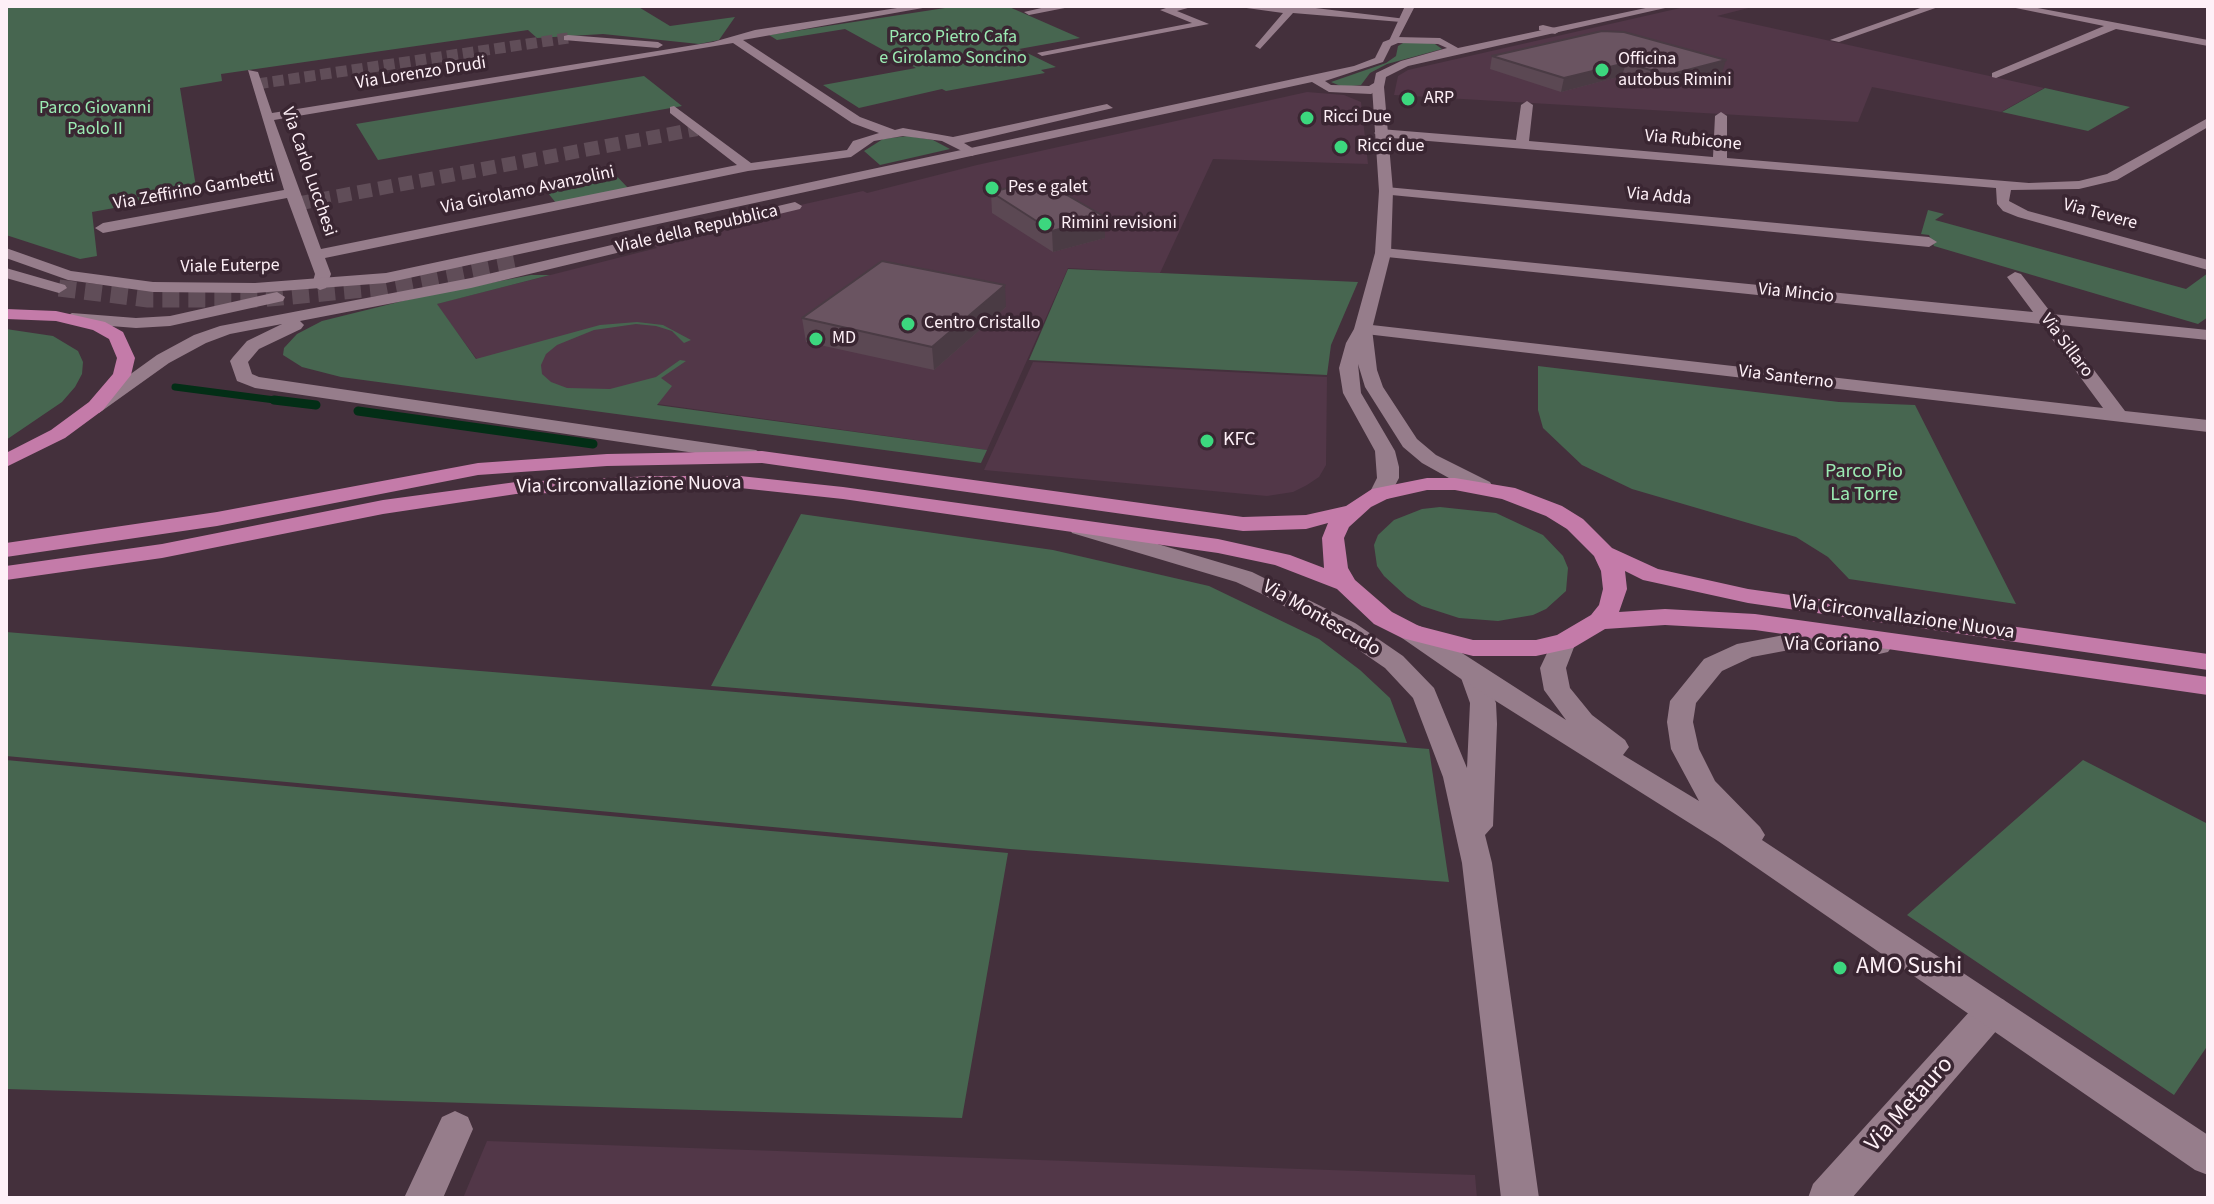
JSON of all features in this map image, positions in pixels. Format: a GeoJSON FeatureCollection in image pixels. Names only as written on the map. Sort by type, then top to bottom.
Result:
{"type":"FeatureCollection","features":[{"type":"Feature","properties":{"kind":"main road"},"geometry":{"type":"LineString","coordinates":[[6,314],[72,318],[99,326],[117,336],[126,358],[114,387],[88,412],[58,434],[6,461]]}},
{"type":"Feature","properties":{"kind":"main road","name":"Via Circonvallazione Nuova"},"geometry":{"type":"LineString","coordinates":[[6,550],[217,519],[478,469],[578,461],[762,457],[1243,524],[1306,522],[1349,512],[1380,494],[1427,484],[1482,487],[1554,511],[1592,538],[1604,553],[1651,575],[1748,596],[2208,662]]}},
{"type":"Feature","properties":{"kind":"main road","name":"Via Circonvallazione Nuova"},"geometry":{"type":"LineString","coordinates":[[6,573],[162,551],[398,504],[516,488],[640,482],[740,482],[1218,546],[1282,560],[1345,584],[1383,618],[1411,632],[1473,648],[1536,648],[1564,642],[1600,621],[1665,617],[1755,622],[2208,686]]}},
{"type":"Feature","properties":{"kind":"main road"},"geometry":{"type":"LineString","coordinates":[[1345,584],[1336,568],[1333,538],[1349,512]]}},
{"type":"Feature","properties":{"kind":"main road"},"geometry":{"type":"LineString","coordinates":[[6,585],[50,578],[162,551]]}},
{"type":"Feature","properties":{"kind":"main road"},"geometry":{"type":"LineString","coordinates":[[1600,621],[1611,606],[1615,589],[1613,571],[1604,553]]}},
{"type":"Feature","properties":{"kind":"street"},"geometry":{"type":"LineString","coordinates":[[568,38],[697,48],[929,6]]}},
{"type":"Feature","properties":{"kind":"street"},"geometry":{"type":"LineString","coordinates":[[1029,12],[1070,6]]}},
{"type":"Feature","properties":{"kind":"street"},"geometry":{"type":"LineString","coordinates":[[1042,53],[1204,24],[1165,10],[1190,6]]}},
{"type":"Feature","properties":{"kind":"street"},"geometry":{"type":"LineString","coordinates":[[1237,6],[1292,8],[1399,23],[1418,39]]}},
{"type":"Feature","properties":{"kind":"street"},"geometry":{"type":"LineString","coordinates":[[1392,41],[1410,6]]}},
{"type":"Feature","properties":{"kind":"street"},"geometry":{"type":"LineString","coordinates":[[1380,494],[1388,478],[1385,451],[1352,393],[1348,368],[1355,343],[1363,329],[1383,253],[1386,191],[1378,77],[1387,70],[1450,48],[1640,6]]}},
{"type":"Feature","properties":{"kind":"street"},"geometry":{"type":"LineString","coordinates":[[1323,81],[1379,60],[1387,44],[1392,41],[1418,39],[1450,48],[1555,31],[1669,6]]}},
{"type":"Feature","properties":{"kind":"street"},"geometry":{"type":"LineString","coordinates":[[1835,40],[1936,6]]}},
{"type":"Feature","properties":{"kind":"street"},"geometry":{"type":"LineString","coordinates":[[2011,6],[2208,43]]}},
{"type":"Feature","properties":{"kind":"street"},"geometry":{"type":"LineString","coordinates":[[1260,46],[1292,8]]}},
{"type":"Feature","properties":{"kind":"street"},"geometry":{"type":"LineString","coordinates":[[1996,75],[2116,25]]}},
{"type":"Feature","properties":{"kind":"street"},"geometry":{"type":"LineString","coordinates":[[1543,28],[1555,31]]}},
{"type":"Feature","properties":{"kind":"street"},"geometry":{"type":"LineString","coordinates":[[734,39],[856,120],[892,133]]}},
{"type":"Feature","properties":{"kind":"street","name":"Via Lorenzo Drudi"},"geometry":{"type":"LineString","coordinates":[[267,117],[697,48]]}},
{"type":"Feature","properties":{"kind":"street","name":"Via Carlo Lucchesi"},"geometry":{"type":"LineString","coordinates":[[252,72],[323,274],[320,285]]}},
{"type":"Feature","properties":{"kind":"street"},"geometry":{"type":"LineString","coordinates":[[1323,81],[1378,106]]}},
{"type":"Feature","properties":{"kind":"street","name":"Viale della Repubblica"},"geometry":{"type":"LineString","coordinates":[[458,264],[972,152],[1323,81]]}},
{"type":"Feature","properties":{"kind":"street","name":"Viale della Repubblica"},"geometry":{"type":"LineString","coordinates":[[88,412],[163,359],[200,339],[256,323],[471,283],[772,213],[860,185],[1323,81]]}},
{"type":"Feature","properties":{"kind":"street"},"geometry":{"type":"LineString","coordinates":[[1347,91],[1378,87]]}},
{"type":"Feature","properties":{"kind":"street"},"geometry":{"type":"LineString","coordinates":[[1522,145],[1527,105]]}},
{"type":"Feature","properties":{"kind":"street"},"geometry":{"type":"LineString","coordinates":[[953,141],[1107,108]]}},
{"type":"Feature","properties":{"kind":"street"},"geometry":{"type":"LineString","coordinates":[[674,110],[748,167]]}},
{"type":"Feature","properties":{"kind":"street"},"geometry":{"type":"LineString","coordinates":[[1720,161],[1721,116]]}},
{"type":"Feature","properties":{"kind":"street"},"geometry":{"type":"LineString","coordinates":[[856,120],[870,138]]}},
{"type":"Feature","properties":{"kind":"street","name":"Via Rubicone"},"geometry":{"type":"LineString","coordinates":[[1380,133],[2056,187],[2098,182],[2157,153],[2208,122]]}},
{"type":"Feature","properties":{"kind":"street"},"geometry":{"type":"LineString","coordinates":[[873,173],[855,161],[851,153],[858,144],[870,138],[892,133],[926,133],[953,141],[972,152]]}},
{"type":"Feature","properties":{"kind":"street","name":"Via Girolamo Avanzolini"},"geometry":{"type":"LineString","coordinates":[[316,255],[748,167],[851,153]]}},
{"type":"Feature","properties":{"kind":"street"},"geometry":{"type":"LineString","coordinates":[[515,262],[860,185]]}},
{"type":"Feature","properties":{"kind":"street","name":"Via Tevere"},"geometry":{"type":"LineString","coordinates":[[2002,185],[2005,192],[2002,201],[2008,208],[2023,214],[2208,265]]}},
{"type":"Feature","properties":{"kind":"street","name":"Via Adda"},"geometry":{"type":"LineString","coordinates":[[1386,191],[1929,242]]}},
{"type":"Feature","properties":{"kind":"street","name":"Via Zeffirino Gambetti"},"geometry":{"type":"LineString","coordinates":[[103,228],[292,193]]}},
{"type":"Feature","properties":{"kind":"street","name":"Viale Euterpe"},"geometry":{"type":"LineString","coordinates":[[6,253],[68,275],[140,286],[204,289],[320,285],[386,278],[458,264]]}},
{"type":"Feature","properties":{"kind":"street","name":"Via Mincio"},"geometry":{"type":"LineString","coordinates":[[1383,253],[2208,335]]}},
{"type":"Feature","properties":{"kind":"street"},"geometry":{"type":"LineString","coordinates":[[6,273],[59,288]]}},
{"type":"Feature","properties":{"kind":"street","name":"Via Sillaro"},"geometry":{"type":"LineString","coordinates":[[2015,277],[2118,415]]}},
{"type":"Feature","properties":{"kind":"street"},"geometry":{"type":"LineString","coordinates":[[72,318],[136,323],[170,321],[282,295],[386,278]]}},
{"type":"Feature","properties":{"kind":"street","name":"Via Circonvallazione Nuova"},"geometry":{"type":"LineString","coordinates":[[383,300],[284,329],[253,345],[239,361],[244,377],[255,382],[762,457]]}},
{"type":"Feature","properties":{"kind":"street"},"geometry":{"type":"LineString","coordinates":[[1363,329],[1368,370],[1374,387],[1410,443],[1440,466],[1482,487]]}},
{"type":"Feature","properties":{"kind":"street","name":"Via Santerno"},"geometry":{"type":"LineString","coordinates":[[1363,329],[2208,426]]}},
{"type":"Feature","properties":{"kind":"street","name":"Via Montescudo"},"geometry":{"type":"LineString","coordinates":[[1080,528],[1244,577],[1346,629],[1394,662],[1425,694],[1457,777],[1477,863],[1520,1198]]}},
{"type":"Feature","properties":{"kind":"street","name":"Via Coriano"},"geometry":{"type":"LineString","coordinates":[[1411,632],[1473,675],[1728,833],[2208,1157]]}},
{"type":"Feature","properties":{"kind":"street","name":"Via Coriano"},"geometry":{"type":"LineString","coordinates":[[1802,882],[1734,821],[1704,788],[1685,749],[1680,722],[1683,701],[1698,680],[1713,665],[1746,650],[1784,643],[1824,641],[1990,654]]}},
{"type":"Feature","properties":{"kind":"street","name":"Via Coriano"},"geometry":{"type":"LineString","coordinates":[[1564,642],[1553,668],[1557,690],[1582,722],[1728,833]]}},
{"type":"Feature","properties":{"kind":"street","name":"Via Montescudo"},"geometry":{"type":"LineString","coordinates":[[1473,675],[1483,703],[1484,724],[1477,863]]}},
{"type":"Feature","properties":{"kind":"street","name":"Via Metauro"},"geometry":{"type":"LineString","coordinates":[[1827,1198],[1992,1011]]}},
{"type":"Feature","properties":{"kind":"street"},"geometry":{"type":"LineString","coordinates":[[423,1198],[455,1129]]}},
{"type":"Feature","properties":{"kind":"shaded area"},"geometry":{"type":"Polygon","coordinates":[[[1689,6],[1756,6],[1717,16],[2044,88],[2001,112],[1872,87],[1858,122],[1394,95],[1398,76],[1408,70],[1689,6]]]}},
{"type":"Feature","properties":{"kind":"shaded area"},"geometry":{"type":"Polygon","coordinates":[[[1307,92],[1344,95],[1361,102],[1368,164],[1213,159],[1160,273],[1068,268],[987,450],[493,381],[436,304],[657,248],[649,240],[684,231],[863,191],[867,193],[977,165],[1307,92]]]}},
{"type":"Feature","properties":{"kind":"shaded area"},"geometry":{"type":"Polygon","coordinates":[[[1033,362],[1327,377],[1326,465],[1319,477],[1307,485],[1293,492],[1267,496],[984,470],[1033,362]]]}},
{"type":"Feature","properties":{"kind":"shaded area"},"geometry":{"type":"Polygon","coordinates":[[[487,1141],[1475,1175],[1477,1198],[463,1198],[487,1141]]]}},
{"type":"Feature","properties":{"kind":"green space","name":"Parco Giovanni Paolo II"},"geometry":{"type":"Polygon","coordinates":[[[6,6],[637,6],[670,26],[735,17],[719,40],[699,44],[603,34],[537,38],[528,30],[221,74],[222,81],[180,88],[197,193],[92,212],[97,256],[80,259],[6,235],[6,6]]]}},
{"type":"Feature","properties":{"kind":"green space","name":"Parco Pietro Cafa e Girolamo Soncino"},"geometry":{"type":"Polygon","coordinates":[[[958,6],[1007,6],[1080,38],[1019,49],[1056,67],[1041,70],[1045,73],[946,91],[942,89],[859,108],[823,85],[916,68],[845,29],[777,40],[769,35],[958,6]]]}},
{"type":"Feature","properties":{"kind":"green space"},"geometry":{"type":"Polygon","coordinates":[[[1403,43],[1435,44],[1442,49],[1387,64],[1370,73],[1361,85],[1343,87],[1331,82],[1386,63],[1396,56],[1398,46],[1403,43]]]}},
{"type":"Feature","properties":{"kind":"green space"},"geometry":{"type":"Polygon","coordinates":[[[644,76],[682,106],[378,160],[356,124],[644,76]]]}},
{"type":"Feature","properties":{"kind":"green space"},"geometry":{"type":"Polygon","coordinates":[[[2045,88],[2130,107],[2088,131],[2002,112],[2045,88]]]}},
{"type":"Feature","properties":{"kind":"green space"},"geometry":{"type":"Polygon","coordinates":[[[908,136],[933,140],[950,149],[880,165],[864,151],[883,139],[908,136]]]}},
{"type":"Feature","properties":{"kind":"green space"},"geometry":{"type":"Polygon","coordinates":[[[610,169],[628,188],[556,203],[540,183],[610,169]]]}},
{"type":"Feature","properties":{"kind":"green space"},"geometry":{"type":"Polygon","coordinates":[[[1928,210],[1944,214],[1935,220],[2186,289],[2208,273],[2208,317],[2198,324],[1934,246],[1929,235],[1921,234],[1928,210]]]}},
{"type":"Feature","properties":{"kind":"green space"},"geometry":{"type":"Polygon","coordinates":[[[1068,269],[1358,282],[1331,345],[1327,375],[1029,360],[1068,269]]]}},
{"type":"Feature","properties":{"kind":"green space"},"geometry":{"type":"Polygon","coordinates":[[[531,275],[550,275],[437,304],[476,359],[600,325],[637,322],[663,325],[691,340],[684,343],[672,331],[656,326],[636,324],[594,330],[557,345],[546,354],[541,365],[542,374],[551,382],[567,388],[610,389],[656,377],[680,360],[686,361],[661,378],[672,386],[657,405],[987,450],[981,463],[341,377],[302,367],[283,355],[284,348],[297,334],[322,321],[423,296],[531,275]]]}},
{"type":"Feature","properties":{"kind":"green space"},"geometry":{"type":"Polygon","coordinates":[[[6,329],[53,336],[78,351],[83,362],[82,374],[62,402],[6,440],[6,329]]]}},
{"type":"Feature","properties":{"kind":"green space","name":"Parco Pio La Torre"},"geometry":{"type":"Polygon","coordinates":[[[1538,366],[1839,402],[1915,405],[2016,604],[1849,579],[1828,557],[1796,537],[1632,489],[1582,465],[1543,428],[1538,410],[1538,366]]]}},
{"type":"Feature","properties":{"kind":"green space"},"geometry":{"type":"Polygon","coordinates":[[[1440,507],[1496,513],[1543,535],[1563,556],[1568,568],[1566,591],[1546,609],[1533,615],[1498,621],[1459,618],[1422,606],[1407,597],[1377,566],[1374,545],[1378,535],[1394,520],[1422,509],[1440,507]]]}},
{"type":"Feature","properties":{"kind":"green space"},"geometry":{"type":"Polygon","coordinates":[[[801,514],[1053,550],[1209,586],[1319,639],[1360,670],[1390,698],[1407,743],[711,686],[801,514]]]}},
{"type":"Feature","properties":{"kind":"green space"},"geometry":{"type":"Polygon","coordinates":[[[6,632],[1429,749],[1449,882],[1010,849],[6,756],[6,632]]]}},
{"type":"Feature","properties":{"kind":"green space"},"geometry":{"type":"Polygon","coordinates":[[[6,760],[1008,853],[962,1118],[6,1089],[6,760]]]}},
{"type":"Feature","properties":{"kind":"green space"},"geometry":{"type":"Polygon","coordinates":[[[2083,760],[2208,824],[2208,1045],[2174,1095],[1907,915],[2083,760]]]}},
{"type":"Feature","properties":{"kind":"building"},"geometry":{"type":"Polygon","coordinates":[[[1602,31],[1624,32],[1726,60],[1668,75],[1626,63],[1564,78],[1492,56],[1602,31]]]}},
{"type":"Feature","properties":{"kind":"building"},"geometry":{"type":"Polygon","coordinates":[[[1041,180],[1105,217],[1052,231],[991,192],[1041,180]]]}},
{"type":"Feature","properties":{"kind":"building"},"geometry":{"type":"Polygon","coordinates":[[[882,261],[1005,285],[932,347],[802,318],[882,261]]]}},
{"type":"Feature","properties":{"kind":"waterway"},"geometry":{"type":"LineString","coordinates":[[175,387],[282,401]]}},
{"type":"Feature","properties":{"kind":"waterway"},"geometry":{"type":"LineString","coordinates":[[274,400],[282,401]]}},
{"type":"Feature","properties":{"kind":"waterway"},"geometry":{"type":"LineString","coordinates":[[282,401],[316,405]]}},
{"type":"Feature","properties":{"kind":"waterway"},"geometry":{"type":"LineString","coordinates":[[282,401],[290,402]]}},
{"type":"Feature","properties":{"kind":"waterway"},"geometry":{"type":"LineString","coordinates":[[358,411],[593,444]]}},
{"type":"Feature","properties":{"kind":"tunnel"},"geometry":{"type":"LineString","coordinates":[[257,84],[568,38]]}},
{"type":"Feature","properties":{"kind":"tunnel"},"geometry":{"type":"LineString","coordinates":[[296,204],[697,129]]}},
{"type":"Feature","properties":{"kind":"tunnel"},"geometry":{"type":"LineString","coordinates":[[59,288],[148,299],[260,299],[386,287],[515,262]]}},
{"type":"Feature","properties":{"kind":"place","name":"Officina autobus Rimini"},"geometry":{"type":"Point","coordinates":[1602,70]}},
{"type":"Feature","properties":{"kind":"place","name":"ARP"},"geometry":{"type":"Point","coordinates":[1408,99]}},
{"type":"Feature","properties":{"kind":"place","name":"Ricci Due"},"geometry":{"type":"Point","coordinates":[1307,118]}},
{"type":"Feature","properties":{"kind":"place","name":"Ricci due"},"geometry":{"type":"Point","coordinates":[1341,147]}},
{"type":"Feature","properties":{"kind":"place","name":"Pes e galet"},"geometry":{"type":"Point","coordinates":[992,188]}},
{"type":"Feature","properties":{"kind":"place","name":"Rimini revisioni"},"geometry":{"type":"Point","coordinates":[1045,224]}},
{"type":"Feature","properties":{"kind":"place","name":"Centro Cristallo"},"geometry":{"type":"Point","coordinates":[908,324]}},
{"type":"Feature","properties":{"kind":"place","name":"MD"},"geometry":{"type":"Point","coordinates":[816,339]}},
{"type":"Feature","properties":{"kind":"place","name":"KFC"},"geometry":{"type":"Point","coordinates":[1207,441]}},
{"type":"Feature","properties":{"kind":"place","name":"AMO Sushi"},"geometry":{"type":"Point","coordinates":[1840,968]}}]}
